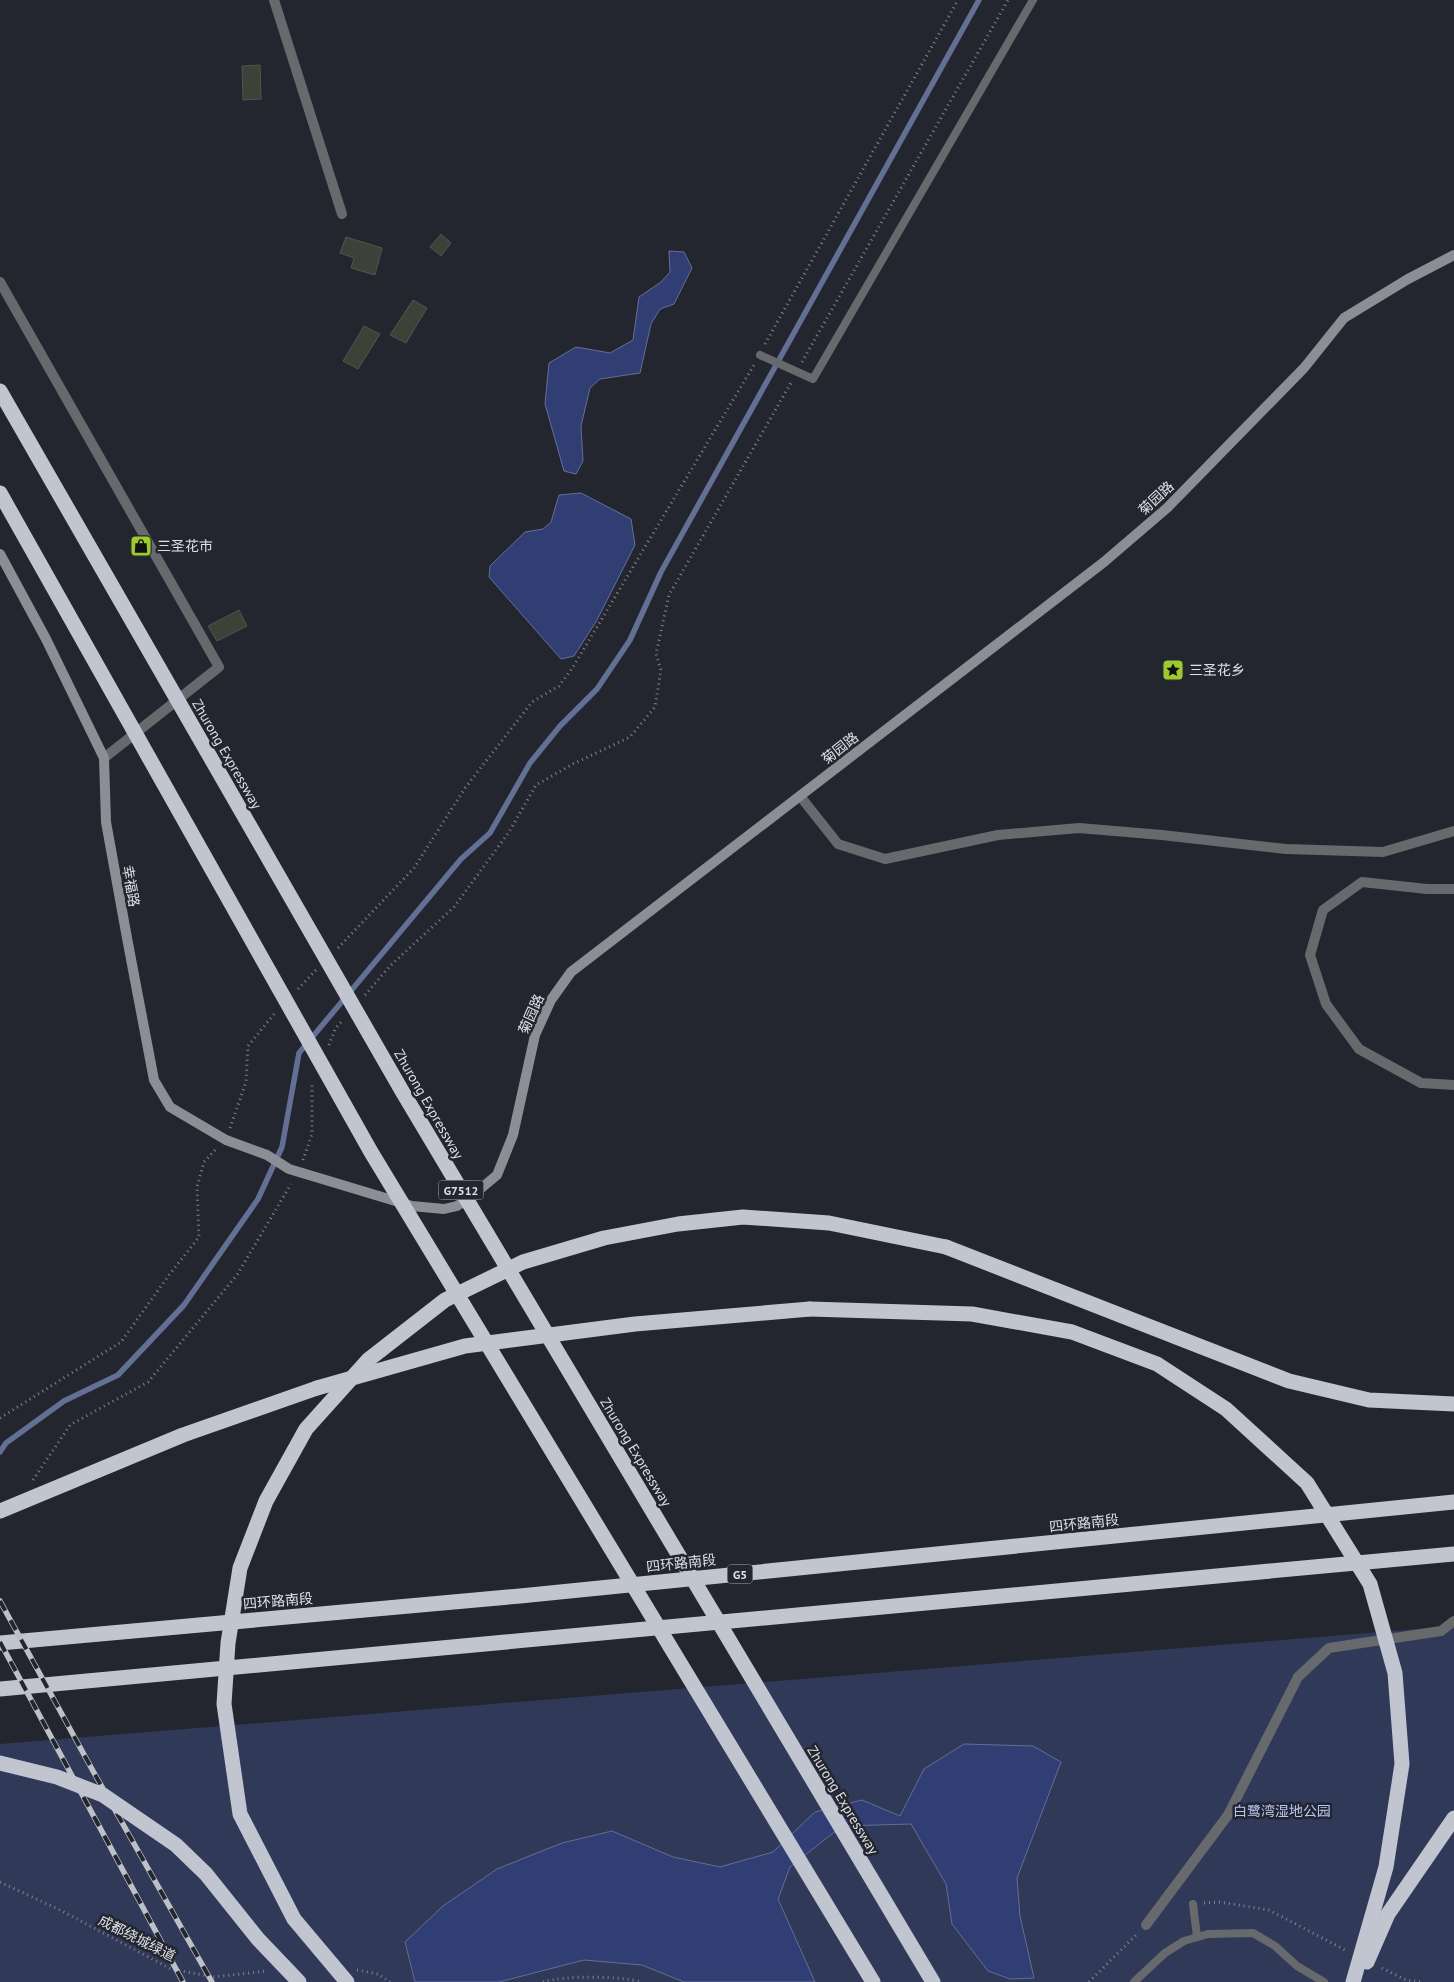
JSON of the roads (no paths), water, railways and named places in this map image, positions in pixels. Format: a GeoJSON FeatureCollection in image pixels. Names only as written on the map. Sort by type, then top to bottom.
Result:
{"type":"FeatureCollection","features":[{"type":"Feature","properties":{"kind":"highway","name":"Zhurong Expressway"},"geometry":{"type":"LineString","coordinates":[[0,391],[402,1091],[933,1982]]}},
{"type":"Feature","properties":{"kind":"highway"},"geometry":{"type":"LineString","coordinates":[[0,493],[371,1152],[873,1982]]}},
{"type":"Feature","properties":{"kind":"highway"},"geometry":{"type":"LineString","coordinates":[[350,1976],[294,1919],[240,1814],[224,1704],[228,1643],[240,1568],[266,1501],[306,1429],[368,1360],[445,1300],[523,1262],[622,1235],[678,1224],[743,1217],[830,1223],[946,1247],[1289,1381],[1369,1400],[1454,1404]]}},
{"type":"Feature","properties":{"kind":"highway"},"geometry":{"type":"LineString","coordinates":[[0,1511],[183,1435],[317,1388],[465,1346],[635,1324],[810,1309],[972,1314],[1072,1332],[1157,1364],[1226,1409],[1307,1482],[1370,1584],[1395,1673],[1402,1764],[1386,1867],[1353,1982]]}},
{"type":"Feature","properties":{"kind":"highway","name":"四环路南段"},"geometry":{"type":"LineString","coordinates":[[0,1643],[520,1596],[1454,1502]]}},
{"type":"Feature","properties":{"kind":"highway"},"geometry":{"type":"LineString","coordinates":[[0,1689],[1454,1554]]}},
{"type":"Feature","properties":{"kind":"highway"},"geometry":{"type":"LineString","coordinates":[[0,1763],[57,1777],[103,1795],[176,1845],[206,1874],[258,1939],[299,1982]]}},
{"type":"Feature","properties":{"kind":"highway"},"geometry":{"type":"LineString","coordinates":[[1358,1982],[1388,1914],[1454,1818]]}},
{"type":"Feature","properties":{"kind":"street"},"geometry":{"type":"LineString","coordinates":[[274,0],[342,214]]}},
{"type":"Feature","properties":{"kind":"street","name":"菊园路"},"geometry":{"type":"LineString","coordinates":[[294,1170],[412,1206],[444,1209],[457,1206],[474,1195],[497,1175],[513,1135],[535,1035],[551,1000],[570,972],[1104,562],[1168,508],[1304,368],[1344,318],[1408,279],[1454,255]]}},
{"type":"Feature","properties":{"kind":"street"},"geometry":{"type":"LineString","coordinates":[[0,282],[219,667],[104,758]]}},
{"type":"Feature","properties":{"kind":"street","name":"幸福路"},"geometry":{"type":"LineString","coordinates":[[0,554],[46,639],[104,758],[106,822],[154,1080],[170,1107],[226,1140],[267,1155],[294,1170]]}},
{"type":"Feature","properties":{"kind":"street"},"geometry":{"type":"LineString","coordinates":[[800,796],[838,844],[885,858],[998,835],[1079,828],[1286,849],[1383,852],[1454,831]]}},
{"type":"Feature","properties":{"kind":"street"},"geometry":{"type":"LineString","coordinates":[[1454,889],[1427,889],[1362,882],[1323,910],[1310,955],[1326,1004],[1359,1049],[1421,1083],[1454,1085]]}},
{"type":"Feature","properties":{"kind":"street"},"geometry":{"type":"LineString","coordinates":[[1146,1925],[1228,1814],[1298,1676],[1329,1648],[1441,1631],[1454,1621]]}},
{"type":"Feature","properties":{"kind":"lane"},"geometry":{"type":"LineString","coordinates":[[760,354],[813,379],[1033,0]]}},
{"type":"Feature","properties":{"kind":"lane"},"geometry":{"type":"LineString","coordinates":[[1193,1904],[1197,1937]]}},
{"type":"Feature","properties":{"kind":"lane"},"geometry":{"type":"LineString","coordinates":[[1134,1982],[1165,1953],[1184,1942],[1208,1934],[1253,1933],[1275,1946],[1297,1966],[1324,1982]]}},
{"type":"Feature","properties":{"kind":"water"},"geometry":{"type":"Polygon","coordinates":[[[669,251],[684,252],[692,268],[674,304],[660,309],[651,324],[640,373],[600,379],[590,388],[581,426],[583,461],[576,474],[564,471],[545,404],[549,363],[576,347],[610,353],[633,340],[639,297],[661,282],[670,272],[669,251]]]}},
{"type":"Feature","properties":{"kind":"water"},"geometry":{"type":"Polygon","coordinates":[[[581,493],[631,519],[635,545],[597,620],[574,656],[561,659],[489,577],[490,566],[525,532],[543,529],[551,522],[559,495],[581,493]]]}},
{"type":"Feature","properties":{"kind":"water"},"geometry":{"type":"Polygon","coordinates":[[[964,1744],[1033,1746],[1061,1762],[1017,1878],[1020,1916],[1034,1978],[1010,1979],[988,1971],[952,1924],[946,1884],[911,1824],[842,1826],[790,1867],[778,1899],[815,1982],[684,1982],[642,1965],[584,1960],[499,1982],[415,1982],[405,1942],[443,1906],[497,1869],[562,1843],[612,1831],[673,1857],[720,1867],[773,1852],[815,1812],[862,1800],[900,1816],[924,1769],[964,1744]]]}},
{"type":"Feature","properties":{"kind":"waterway"},"geometry":{"type":"LineString","coordinates":[[0,1452],[6,1443],[64,1401],[118,1375],[184,1305],[258,1199],[282,1147],[299,1053],[461,859],[490,833],[530,763],[560,726],[597,689],[630,640],[661,572],[979,0]]}},
{"type":"Feature","properties":{"kind":"railway"},"geometry":{"type":"LineString","coordinates":[[0,1601],[212,1982]]}},
{"type":"Feature","properties":{"kind":"railway"},"geometry":{"type":"LineString","coordinates":[[0,1642],[183,1982]]}},
{"type":"Feature","properties":{"kind":"place","name":"三圣花市"},"geometry":{"type":"Point","coordinates":[141,546]}},
{"type":"Feature","properties":{"kind":"place","name":"三圣花乡"},"geometry":{"type":"Point","coordinates":[1173,670]}},
{"type":"Feature","properties":{"kind":"park label","name":"白鹭湾湿地公园"},"geometry":{"type":"Point","coordinates":[1282,1811]}}]}
